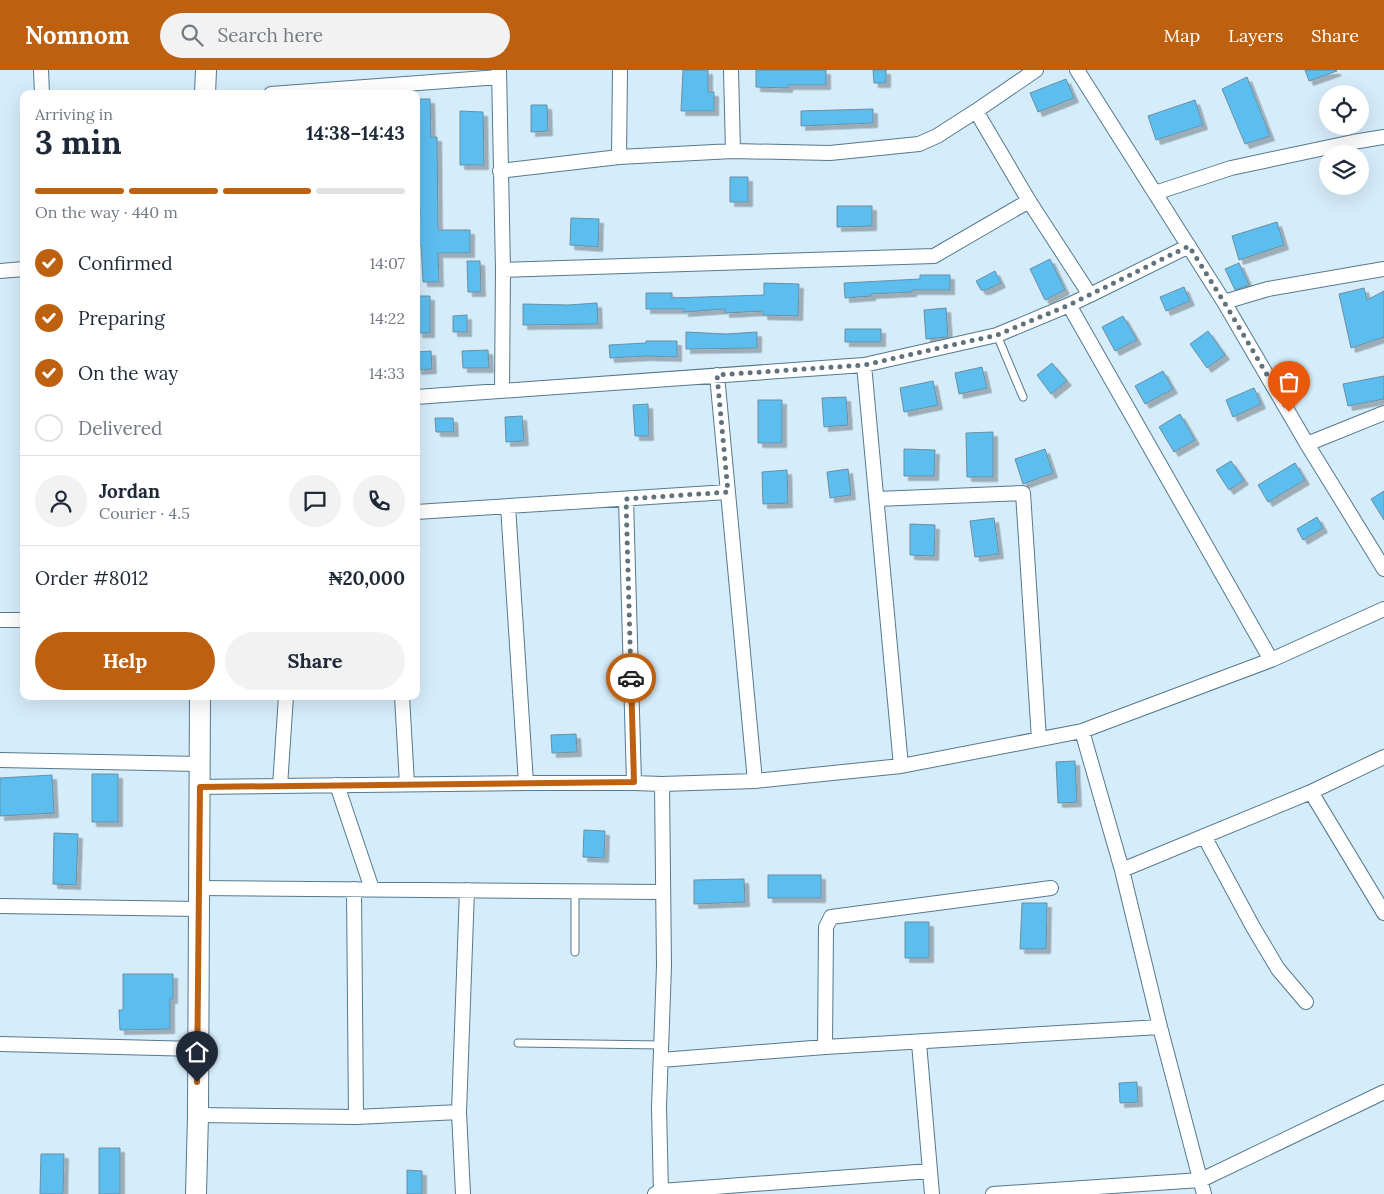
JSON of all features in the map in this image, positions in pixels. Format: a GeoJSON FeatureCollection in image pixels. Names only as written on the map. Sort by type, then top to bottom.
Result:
{"type":"FeatureCollection","features":[{"type":"Feature","properties":{"kind":"street"},"geometry":{"type":"LineString","coordinates":[[41,70],[42,90]]}},
{"type":"Feature","properties":{"kind":"street"},"geometry":{"type":"LineString","coordinates":[[205,90],[206,70]]}},
{"type":"Feature","properties":{"kind":"street"},"geometry":{"type":"LineString","coordinates":[[619,157],[620,70]]}},
{"type":"Feature","properties":{"kind":"street"},"geometry":{"type":"LineString","coordinates":[[731,70],[733,151]]}},
{"type":"Feature","properties":{"kind":"street"},"geometry":{"type":"LineString","coordinates":[[500,171],[619,157],[733,151],[830,153],[920,144],[937,136],[1036,70]]}},
{"type":"Feature","properties":{"kind":"street"},"geometry":{"type":"LineString","coordinates":[[1077,70],[1224,302],[1384,569]]}},
{"type":"Feature","properties":{"kind":"street"},"geometry":{"type":"LineString","coordinates":[[384,90],[499,74],[503,270],[502,391]]}},
{"type":"Feature","properties":{"kind":"street"},"geometry":{"type":"LineString","coordinates":[[976,111],[1090,295]]}},
{"type":"Feature","properties":{"kind":"street"},"geometry":{"type":"LineString","coordinates":[[1155,193],[1231,168],[1384,137]]}},
{"type":"Feature","properties":{"kind":"street"},"geometry":{"type":"LineString","coordinates":[[503,270],[934,256],[1030,201]]}},
{"type":"Feature","properties":{"kind":"street"},"geometry":{"type":"LineString","coordinates":[[420,397],[864,365],[997,335],[1069,305],[1189,246]]}},
{"type":"Feature","properties":{"kind":"street"},"geometry":{"type":"LineString","coordinates":[[0,271],[20,269]]}},
{"type":"Feature","properties":{"kind":"street"},"geometry":{"type":"LineString","coordinates":[[1224,302],[1268,289],[1384,269]]}},
{"type":"Feature","properties":{"kind":"street"},"geometry":{"type":"LineString","coordinates":[[1069,305],[1271,660]]}},
{"type":"Feature","properties":{"kind":"street"},"geometry":{"type":"LineString","coordinates":[[864,365],[900,766]]}},
{"type":"Feature","properties":{"kind":"street"},"geometry":{"type":"LineString","coordinates":[[717,375],[756,781]]}},
{"type":"Feature","properties":{"kind":"street"},"geometry":{"type":"LineString","coordinates":[[1308,444],[1384,413]]}},
{"type":"Feature","properties":{"kind":"street"},"geometry":{"type":"LineString","coordinates":[[420,512],[728,492]]}},
{"type":"Feature","properties":{"kind":"street"},"geometry":{"type":"LineString","coordinates":[[877,499],[1023,493],[1039,739]]}},
{"type":"Feature","properties":{"kind":"street"},"geometry":{"type":"LineString","coordinates":[[626,499],[634,782]]}},
{"type":"Feature","properties":{"kind":"street"},"geometry":{"type":"LineString","coordinates":[[508,506],[526,783]]}},
{"type":"Feature","properties":{"kind":"street"},"geometry":{"type":"LineString","coordinates":[[200,787],[634,782],[662,784],[756,781],[900,766],[1082,731],[1271,660],[1384,609]]}},
{"type":"Feature","properties":{"kind":"street"},"geometry":{"type":"LineString","coordinates":[[0,620],[20,620]]}},
{"type":"Feature","properties":{"kind":"street"},"geometry":{"type":"LineString","coordinates":[[196,1194],[200,700]]}},
{"type":"Feature","properties":{"kind":"street"},"geometry":{"type":"LineString","coordinates":[[280,786],[286,700]]}},
{"type":"Feature","properties":{"kind":"street"},"geometry":{"type":"LineString","coordinates":[[402,700],[407,784]]}},
{"type":"Feature","properties":{"kind":"street"},"geometry":{"type":"LineString","coordinates":[[1082,731],[1122,870],[1160,1027],[1204,1194]]}},
{"type":"Feature","properties":{"kind":"street"},"geometry":{"type":"LineString","coordinates":[[1122,870],[1311,792],[1384,758]]}},
{"type":"Feature","properties":{"kind":"street"},"geometry":{"type":"LineString","coordinates":[[0,760],[200,764]]}},
{"type":"Feature","properties":{"kind":"street"},"geometry":{"type":"LineString","coordinates":[[662,784],[664,966],[659,1107],[659,1193],[930,1171]]}},
{"type":"Feature","properties":{"kind":"street"},"geometry":{"type":"LineString","coordinates":[[337,785],[372,889]]}},
{"type":"Feature","properties":{"kind":"street"},"geometry":{"type":"LineString","coordinates":[[1311,792],[1384,913]]}},
{"type":"Feature","properties":{"kind":"street"},"geometry":{"type":"LineString","coordinates":[[1204,836],[1278,969],[1306,1002]]}},
{"type":"Feature","properties":{"kind":"street"},"geometry":{"type":"LineString","coordinates":[[198,888],[663,892]]}},
{"type":"Feature","properties":{"kind":"street"},"geometry":{"type":"LineString","coordinates":[[825,1047],[826,927],[831,917],[1051,888]]}},
{"type":"Feature","properties":{"kind":"street"},"geometry":{"type":"LineString","coordinates":[[354,889],[356,1117]]}},
{"type":"Feature","properties":{"kind":"street"},"geometry":{"type":"LineString","coordinates":[[465,1194],[459,1112],[467,890]]}},
{"type":"Feature","properties":{"kind":"street"},"geometry":{"type":"LineString","coordinates":[[0,906],[198,909]]}},
{"type":"Feature","properties":{"kind":"street"},"geometry":{"type":"LineString","coordinates":[[661,1060],[825,1047],[919,1043],[1160,1027]]}},
{"type":"Feature","properties":{"kind":"street"},"geometry":{"type":"LineString","coordinates":[[919,1043],[932,1194]]}},
{"type":"Feature","properties":{"kind":"street"},"geometry":{"type":"LineString","coordinates":[[0,1044],[197,1049]]}},
{"type":"Feature","properties":{"kind":"street"},"geometry":{"type":"LineString","coordinates":[[993,1194],[1201,1180],[1384,1092]]}},
{"type":"Feature","properties":{"kind":"street"},"geometry":{"type":"LineString","coordinates":[[198,1115],[356,1117],[459,1112]]}},
{"type":"Feature","properties":{"kind":"lane"},"geometry":{"type":"LineString","coordinates":[[997,335],[1023,397]]}},
{"type":"Feature","properties":{"kind":"lane"},"geometry":{"type":"LineString","coordinates":[[575,891],[575,952]]}},
{"type":"Feature","properties":{"kind":"lane"},"geometry":{"type":"LineString","coordinates":[[518,1043],[661,1045]]}},
{"type":"Feature","properties":{"kind":"building"},"geometry":{"type":"Polygon","coordinates":[[[683,70],[708,70],[708,92],[714,92],[714,111],[681,111],[683,70]]]}},
{"type":"Feature","properties":{"kind":"building"},"geometry":{"type":"Polygon","coordinates":[[[756,70],[826,70],[826,85],[788,85],[788,88],[756,87],[756,70]]]}},
{"type":"Feature","properties":{"kind":"building"},"geometry":{"type":"Polygon","coordinates":[[[873,70],[886,70],[886,83],[874,83],[873,70]]]}},
{"type":"Feature","properties":{"kind":"building"},"geometry":{"type":"Polygon","coordinates":[[[1305,70],[1336,70],[1337,71],[1309,81],[1305,70]]]}},
{"type":"Feature","properties":{"kind":"building"},"geometry":{"type":"Polygon","coordinates":[[[1247,77],[1270,136],[1245,144],[1222,89],[1247,77]]]}},
{"type":"Feature","properties":{"kind":"building"},"geometry":{"type":"Polygon","coordinates":[[[1066,79],[1074,98],[1038,112],[1030,93],[1066,79]]]}},
{"type":"Feature","properties":{"kind":"building"},"geometry":{"type":"Polygon","coordinates":[[[420,99],[430,99],[431,137],[437,137],[438,230],[470,230],[470,253],[438,253],[439,282],[423,282],[420,99]]]}},
{"type":"Feature","properties":{"kind":"building"},"geometry":{"type":"Polygon","coordinates":[[[1195,100],[1203,125],[1156,140],[1148,116],[1195,100]]]}},
{"type":"Feature","properties":{"kind":"building"},"geometry":{"type":"Polygon","coordinates":[[[531,105],[547,105],[548,131],[531,132],[531,105]]]}},
{"type":"Feature","properties":{"kind":"building"},"geometry":{"type":"Polygon","coordinates":[[[873,109],[873,123],[801,126],[801,111],[873,109]]]}},
{"type":"Feature","properties":{"kind":"building"},"geometry":{"type":"Polygon","coordinates":[[[460,111],[483,112],[484,165],[460,165],[460,111]]]}},
{"type":"Feature","properties":{"kind":"building"},"geometry":{"type":"Polygon","coordinates":[[[730,177],[748,177],[748,202],[730,202],[730,177]]]}},
{"type":"Feature","properties":{"kind":"building"},"geometry":{"type":"Polygon","coordinates":[[[837,206],[872,206],[872,226],[837,227],[837,206]]]}},
{"type":"Feature","properties":{"kind":"building"},"geometry":{"type":"Polygon","coordinates":[[[571,218],[599,219],[598,247],[570,245],[571,218]]]}},
{"type":"Feature","properties":{"kind":"building"},"geometry":{"type":"Polygon","coordinates":[[[1277,222],[1284,245],[1239,260],[1232,236],[1277,222]]]}},
{"type":"Feature","properties":{"kind":"building"},"geometry":{"type":"Polygon","coordinates":[[[1050,259],[1065,290],[1045,300],[1030,269],[1050,259]]]}},
{"type":"Feature","properties":{"kind":"building"},"geometry":{"type":"Polygon","coordinates":[[[467,261],[480,261],[481,292],[468,292],[467,261]]]}},
{"type":"Feature","properties":{"kind":"building"},"geometry":{"type":"Polygon","coordinates":[[[1239,263],[1249,285],[1235,290],[1225,269],[1239,263]]]}},
{"type":"Feature","properties":{"kind":"building"},"geometry":{"type":"Polygon","coordinates":[[[995,271],[1001,283],[986,290],[981,290],[976,281],[995,271]]]}},
{"type":"Feature","properties":{"kind":"building"},"geometry":{"type":"Polygon","coordinates":[[[920,275],[950,275],[950,290],[912,290],[912,292],[871,294],[871,296],[845,298],[844,283],[920,279],[920,275]]]}},
{"type":"Feature","properties":{"kind":"building"},"geometry":{"type":"Polygon","coordinates":[[[764,283],[799,284],[798,316],[763,315],[763,311],[725,313],[725,309],[684,312],[684,309],[646,309],[646,293],[672,293],[672,298],[764,295],[764,283]]]}},
{"type":"Feature","properties":{"kind":"building"},"geometry":{"type":"Polygon","coordinates":[[[1184,287],[1190,301],[1166,311],[1160,297],[1184,287]]]}},
{"type":"Feature","properties":{"kind":"building"},"geometry":{"type":"Polygon","coordinates":[[[1364,288],[1367,300],[1384,291],[1384,337],[1351,348],[1339,294],[1364,288]]]}},
{"type":"Feature","properties":{"kind":"building"},"geometry":{"type":"Polygon","coordinates":[[[420,296],[430,296],[430,333],[420,333],[420,296]]]}},
{"type":"Feature","properties":{"kind":"building"},"geometry":{"type":"Polygon","coordinates":[[[597,303],[598,324],[523,325],[523,304],[568,305],[597,303]]]}},
{"type":"Feature","properties":{"kind":"building"},"geometry":{"type":"Polygon","coordinates":[[[946,308],[948,337],[926,339],[924,310],[946,308]]]}},
{"type":"Feature","properties":{"kind":"building"},"geometry":{"type":"Polygon","coordinates":[[[467,315],[467,332],[453,332],[453,316],[467,315]]]}},
{"type":"Feature","properties":{"kind":"building"},"geometry":{"type":"Polygon","coordinates":[[[1123,316],[1137,340],[1115,351],[1102,327],[1123,316]]]}},
{"type":"Feature","properties":{"kind":"building"},"geometry":{"type":"Polygon","coordinates":[[[845,329],[881,329],[881,342],[845,342],[845,329]]]}},
{"type":"Feature","properties":{"kind":"building"},"geometry":{"type":"Polygon","coordinates":[[[1208,331],[1225,355],[1207,368],[1190,344],[1208,331]]]}},
{"type":"Feature","properties":{"kind":"building"},"geometry":{"type":"Polygon","coordinates":[[[686,332],[726,334],[757,332],[757,348],[686,349],[686,332]]]}},
{"type":"Feature","properties":{"kind":"building"},"geometry":{"type":"Polygon","coordinates":[[[646,341],[677,341],[677,357],[610,358],[609,345],[646,343],[646,341]]]}},
{"type":"Feature","properties":{"kind":"building"},"geometry":{"type":"Polygon","coordinates":[[[488,350],[489,368],[463,368],[462,351],[488,350]]]}},
{"type":"Feature","properties":{"kind":"building"},"geometry":{"type":"Polygon","coordinates":[[[431,351],[432,369],[420,370],[420,352],[431,351]]]}},
{"type":"Feature","properties":{"kind":"building"},"geometry":{"type":"Polygon","coordinates":[[[1052,363],[1067,381],[1051,394],[1037,375],[1052,363]]]}},
{"type":"Feature","properties":{"kind":"building"},"geometry":{"type":"Polygon","coordinates":[[[982,367],[987,388],[959,394],[955,373],[982,367]]]}},
{"type":"Feature","properties":{"kind":"building"},"geometry":{"type":"Polygon","coordinates":[[[1163,371],[1173,389],[1145,404],[1135,386],[1163,371]]]}},
{"type":"Feature","properties":{"kind":"building"},"geometry":{"type":"Polygon","coordinates":[[[1384,376],[1384,399],[1348,406],[1343,384],[1384,376]]]}},
{"type":"Feature","properties":{"kind":"building"},"geometry":{"type":"Polygon","coordinates":[[[933,381],[938,405],[904,412],[900,388],[933,381]]]}},
{"type":"Feature","properties":{"kind":"building"},"geometry":{"type":"Polygon","coordinates":[[[1254,388],[1261,404],[1233,417],[1226,400],[1254,388]]]}},
{"type":"Feature","properties":{"kind":"building"},"geometry":{"type":"Polygon","coordinates":[[[846,397],[848,425],[824,427],[822,398],[846,397]]]}},
{"type":"Feature","properties":{"kind":"building"},"geometry":{"type":"Polygon","coordinates":[[[758,400],[782,400],[782,443],[758,443],[758,400]]]}},
{"type":"Feature","properties":{"kind":"building"},"geometry":{"type":"Polygon","coordinates":[[[648,404],[649,436],[635,436],[633,405],[648,404]]]}},
{"type":"Feature","properties":{"kind":"building"},"geometry":{"type":"Polygon","coordinates":[[[1180,414],[1195,440],[1174,452],[1159,427],[1180,414]]]}},
{"type":"Feature","properties":{"kind":"building"},"geometry":{"type":"Polygon","coordinates":[[[522,416],[524,441],[506,442],[505,417],[522,416]]]}},
{"type":"Feature","properties":{"kind":"building"},"geometry":{"type":"Polygon","coordinates":[[[435,418],[453,418],[454,432],[436,432],[435,418]]]}},
{"type":"Feature","properties":{"kind":"building"},"geometry":{"type":"Polygon","coordinates":[[[993,432],[993,477],[967,477],[966,433],[993,432]]]}},
{"type":"Feature","properties":{"kind":"building"},"geometry":{"type":"Polygon","coordinates":[[[904,449],[935,450],[934,476],[904,476],[904,449]]]}},
{"type":"Feature","properties":{"kind":"building"},"geometry":{"type":"Polygon","coordinates":[[[1045,449],[1053,473],[1023,484],[1015,459],[1045,449]]]}},
{"type":"Feature","properties":{"kind":"building"},"geometry":{"type":"Polygon","coordinates":[[[1231,461],[1244,480],[1229,490],[1216,470],[1231,461]]]}},
{"type":"Feature","properties":{"kind":"building"},"geometry":{"type":"Polygon","coordinates":[[[1295,463],[1305,480],[1268,502],[1258,485],[1295,463]]]}},
{"type":"Feature","properties":{"kind":"building"},"geometry":{"type":"Polygon","coordinates":[[[848,469],[851,495],[830,498],[827,472],[848,469]]]}},
{"type":"Feature","properties":{"kind":"building"},"geometry":{"type":"Polygon","coordinates":[[[787,470],[788,503],[763,504],[762,472],[787,470]]]}},
{"type":"Feature","properties":{"kind":"building"},"geometry":{"type":"Polygon","coordinates":[[[1384,491],[1384,520],[1371,499],[1384,491]]]}},
{"type":"Feature","properties":{"kind":"building"},"geometry":{"type":"Polygon","coordinates":[[[1317,517],[1323,528],[1303,540],[1297,529],[1317,517]]]}},
{"type":"Feature","properties":{"kind":"building"},"geometry":{"type":"Polygon","coordinates":[[[994,518],[999,554],[975,557],[970,521],[994,518]]]}},
{"type":"Feature","properties":{"kind":"building"},"geometry":{"type":"Polygon","coordinates":[[[910,524],[935,525],[934,556],[910,555],[910,524]]]}},
{"type":"Feature","properties":{"kind":"building"},"geometry":{"type":"Polygon","coordinates":[[[576,734],[577,752],[552,753],[551,735],[576,734]]]}},
{"type":"Feature","properties":{"kind":"building"},"geometry":{"type":"Polygon","coordinates":[[[1075,761],[1077,802],[1058,803],[1056,762],[1075,761]]]}},
{"type":"Feature","properties":{"kind":"building"},"geometry":{"type":"Polygon","coordinates":[[[92,774],[118,774],[118,822],[92,822],[92,774]]]}},
{"type":"Feature","properties":{"kind":"building"},"geometry":{"type":"Polygon","coordinates":[[[52,775],[54,813],[0,816],[0,778],[52,775]]]}},
{"type":"Feature","properties":{"kind":"building"},"geometry":{"type":"Polygon","coordinates":[[[584,830],[605,831],[604,858],[583,857],[584,830]]]}},
{"type":"Feature","properties":{"kind":"building"},"geometry":{"type":"Polygon","coordinates":[[[54,833],[78,834],[76,885],[53,884],[54,833]]]}},
{"type":"Feature","properties":{"kind":"building"},"geometry":{"type":"Polygon","coordinates":[[[768,875],[821,875],[821,898],[768,898],[768,875]]]}},
{"type":"Feature","properties":{"kind":"building"},"geometry":{"type":"Polygon","coordinates":[[[744,879],[745,902],[694,904],[694,880],[744,879]]]}},
{"type":"Feature","properties":{"kind":"building"},"geometry":{"type":"Polygon","coordinates":[[[1022,903],[1047,903],[1046,949],[1020,949],[1022,903]]]}},
{"type":"Feature","properties":{"kind":"building"},"geometry":{"type":"Polygon","coordinates":[[[905,922],[929,922],[929,958],[905,958],[905,922]]]}},
{"type":"Feature","properties":{"kind":"building"},"geometry":{"type":"Polygon","coordinates":[[[123,974],[173,974],[173,999],[170,999],[170,1029],[120,1030],[119,1010],[123,1010],[123,974]]]}},
{"type":"Feature","properties":{"kind":"building"},"geometry":{"type":"Polygon","coordinates":[[[1137,1082],[1138,1102],[1120,1103],[1119,1083],[1137,1082]]]}},
{"type":"Feature","properties":{"kind":"building"},"geometry":{"type":"Polygon","coordinates":[[[99,1148],[120,1148],[120,1194],[99,1194],[99,1148]]]}},
{"type":"Feature","properties":{"kind":"building"},"geometry":{"type":"Polygon","coordinates":[[[41,1154],[64,1154],[63,1194],[40,1194],[41,1154]]]}},
{"type":"Feature","properties":{"kind":"building"},"geometry":{"type":"Polygon","coordinates":[[[407,1170],[422,1171],[422,1194],[407,1194],[407,1170]]]}},
{"type":"Feature","properties":{"kind":"way so far"},"geometry":{"type":"LineString","coordinates":[[631,678],[626,499],[728,492],[717,375],[864,365],[997,335],[1069,305],[1189,246],[1289,412]]}},
{"type":"Feature","properties":{"kind":"route"},"geometry":{"type":"LineString","coordinates":[[197,1082],[200,787],[634,782],[631,678]]}}]}
